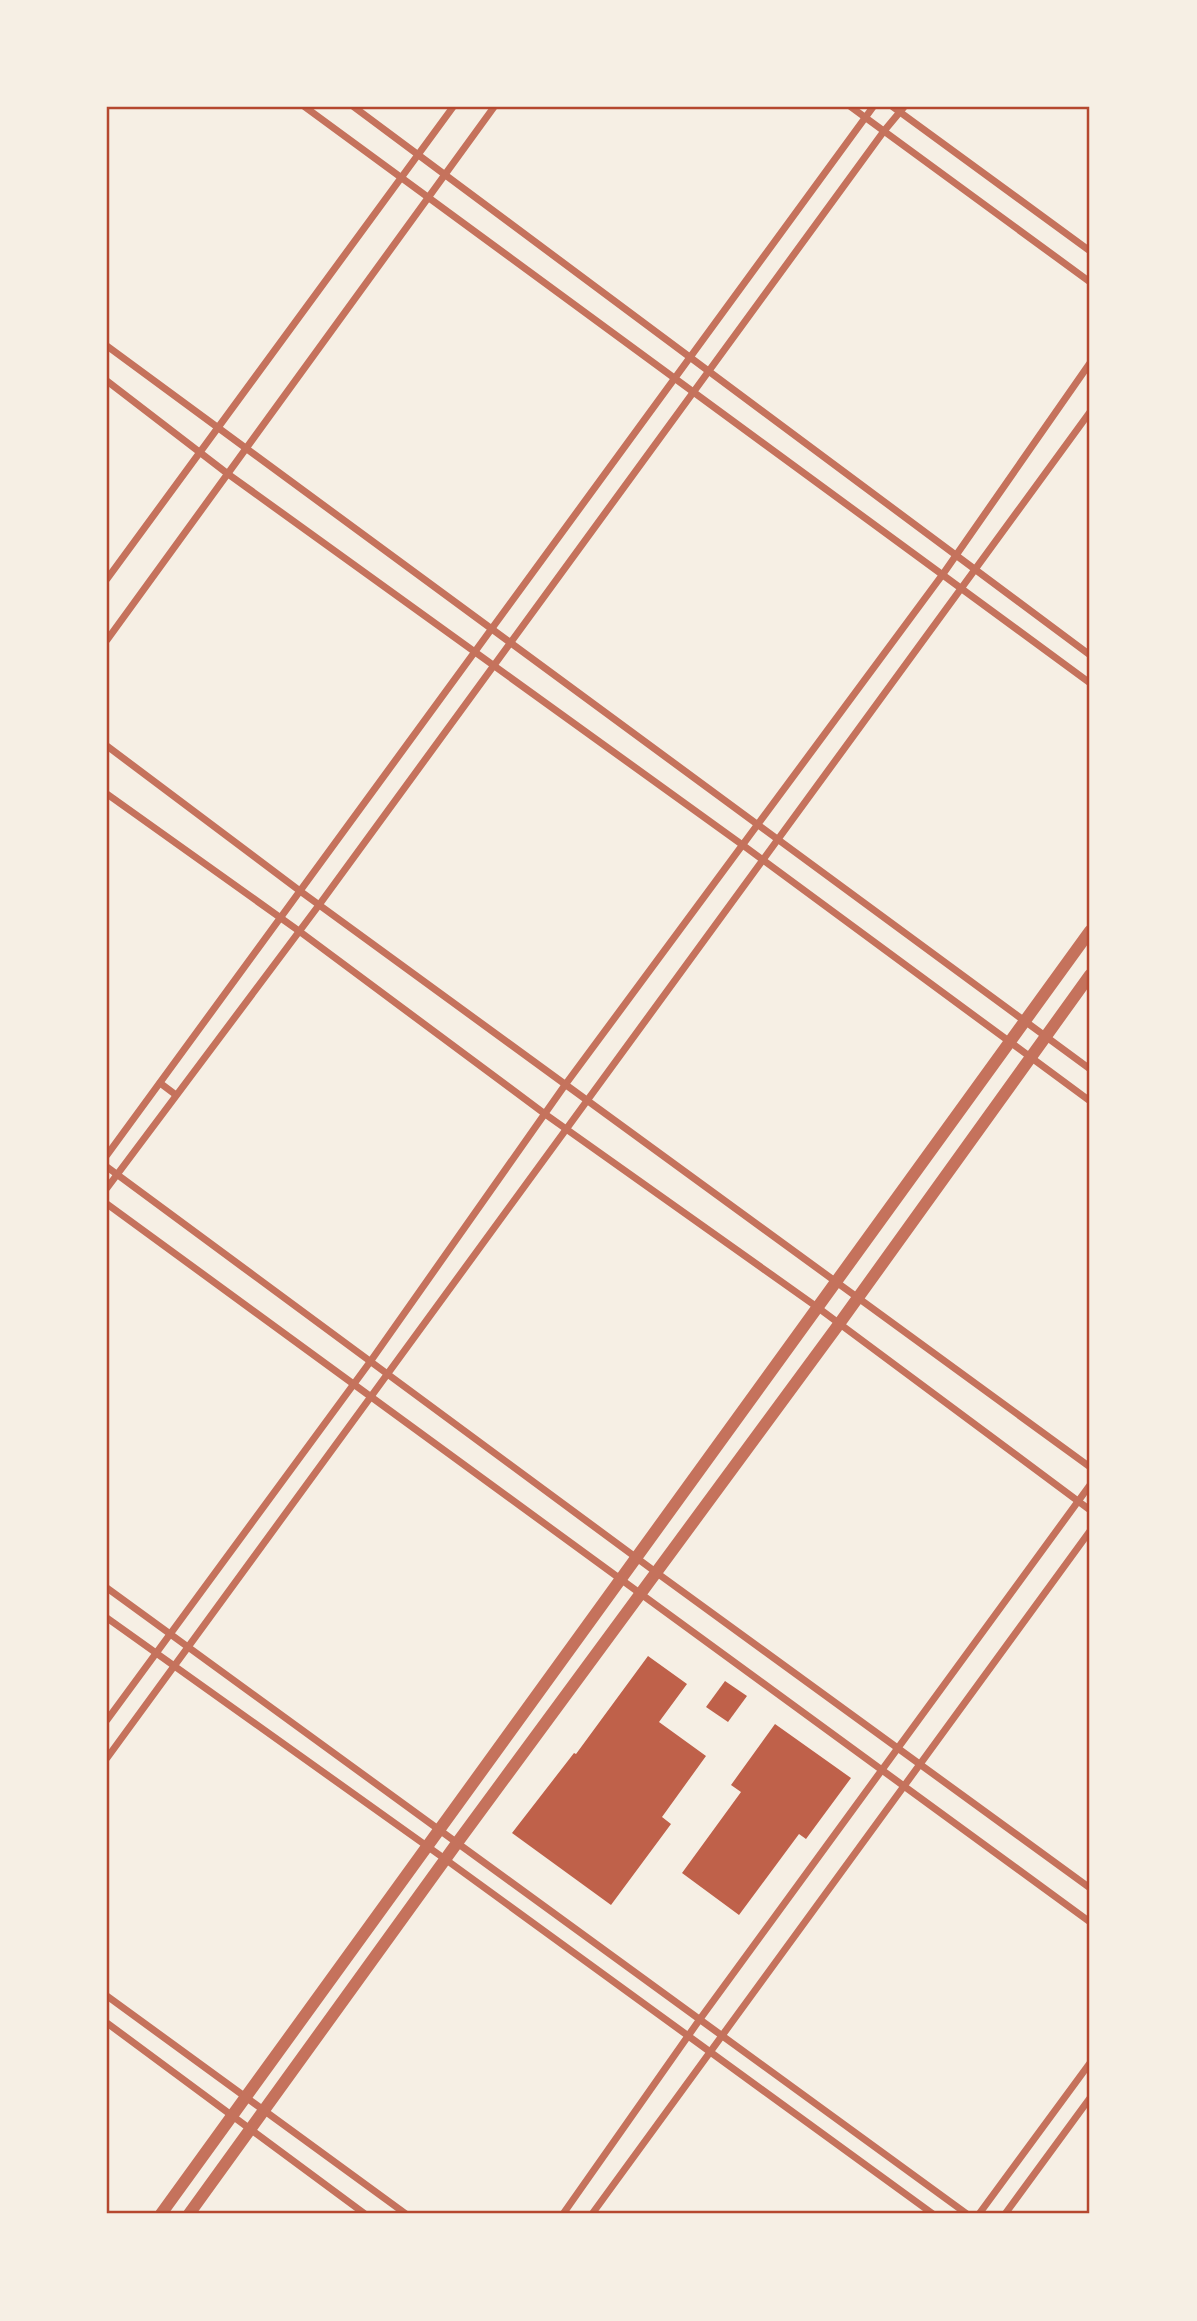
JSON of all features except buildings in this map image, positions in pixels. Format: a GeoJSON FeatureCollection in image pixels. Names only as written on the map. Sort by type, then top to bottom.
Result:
{"type":"FeatureCollection","features":[{"type":"Feature","properties":{"kind":"street"},"geometry":{"type":"LineString","coordinates":[[305,107],[1090,683]]}},
{"type":"Feature","properties":{"kind":"street"},"geometry":{"type":"LineString","coordinates":[[354,107],[1090,655]]}},
{"type":"Feature","properties":{"kind":"street"},"geometry":{"type":"LineString","coordinates":[[107,579],[453,107]]}},
{"type":"Feature","properties":{"kind":"street"},"geometry":{"type":"LineString","coordinates":[[107,640],[494,107]]}},
{"type":"Feature","properties":{"kind":"street"},"geometry":{"type":"LineString","coordinates":[[851,107],[1090,282]]}},
{"type":"Feature","properties":{"kind":"street"},"geometry":{"type":"LineString","coordinates":[[107,1155],[873,107]]}},
{"type":"Feature","properties":{"kind":"street"},"geometry":{"type":"LineString","coordinates":[[107,1188],[319,905],[899,108],[1090,251]]}},
{"type":"Feature","properties":{"kind":"street"},"geometry":{"type":"LineString","coordinates":[[107,346],[1090,1069]]}},
{"type":"Feature","properties":{"kind":"street"},"geometry":{"type":"LineString","coordinates":[[107,1720],[370,1362],[565,1085],[943,574],[1090,363]]}},
{"type":"Feature","properties":{"kind":"street"},"geometry":{"type":"LineString","coordinates":[[107,381],[228,474],[744,846],[1090,1101]]}},
{"type":"Feature","properties":{"kind":"street"},"geometry":{"type":"LineString","coordinates":[[107,1758],[1090,412]]}},
{"type":"Feature","properties":{"kind":"street"},"geometry":{"type":"LineString","coordinates":[[107,746],[319,905],[1090,1467]]}},
{"type":"Feature","properties":{"kind":"street"},"geometry":{"type":"LineString","coordinates":[[107,794],[299,931],[566,1130],[817,1307],[1090,1510]]}},
{"type":"Feature","properties":{"kind":"street"},"geometry":{"type":"LineString","coordinates":[[161,2214],[1090,931]]}},
{"type":"Feature","properties":{"kind":"street"},"geometry":{"type":"LineString","coordinates":[[189,2214],[445,1859],[839,1324],[1090,975]]}},
{"type":"Feature","properties":{"kind":"street"},"geometry":{"type":"LineString","coordinates":[[160,1083],[176,1095]]}},
{"type":"Feature","properties":{"kind":"street"},"geometry":{"type":"LineString","coordinates":[[107,1167],[636,1558],[1090,1888]]}},
{"type":"Feature","properties":{"kind":"street"},"geometry":{"type":"LineString","coordinates":[[107,1204],[1090,1922]]}},
{"type":"Feature","properties":{"kind":"street"},"geometry":{"type":"LineString","coordinates":[[563,2214],[700,2019],[1090,1485]]}},
{"type":"Feature","properties":{"kind":"street"},"geometry":{"type":"LineString","coordinates":[[592,2214],[1090,1531]]}},
{"type":"Feature","properties":{"kind":"street"},"geometry":{"type":"LineString","coordinates":[[107,1588],[967,2214]]}},
{"type":"Feature","properties":{"kind":"street"},"geometry":{"type":"LineString","coordinates":[[107,1618],[427,1846],[933,2214]]}},
{"type":"Feature","properties":{"kind":"street"},"geometry":{"type":"LineString","coordinates":[[107,1996],[406,2214]]}},
{"type":"Feature","properties":{"kind":"street"},"geometry":{"type":"LineString","coordinates":[[107,2023],[365,2214]]}},
{"type":"Feature","properties":{"kind":"street"},"geometry":{"type":"LineString","coordinates":[[979,2214],[1090,2063]]}},
{"type":"Feature","properties":{"kind":"street"},"geometry":{"type":"LineString","coordinates":[[1005,2214],[1090,2098]]}}]}
